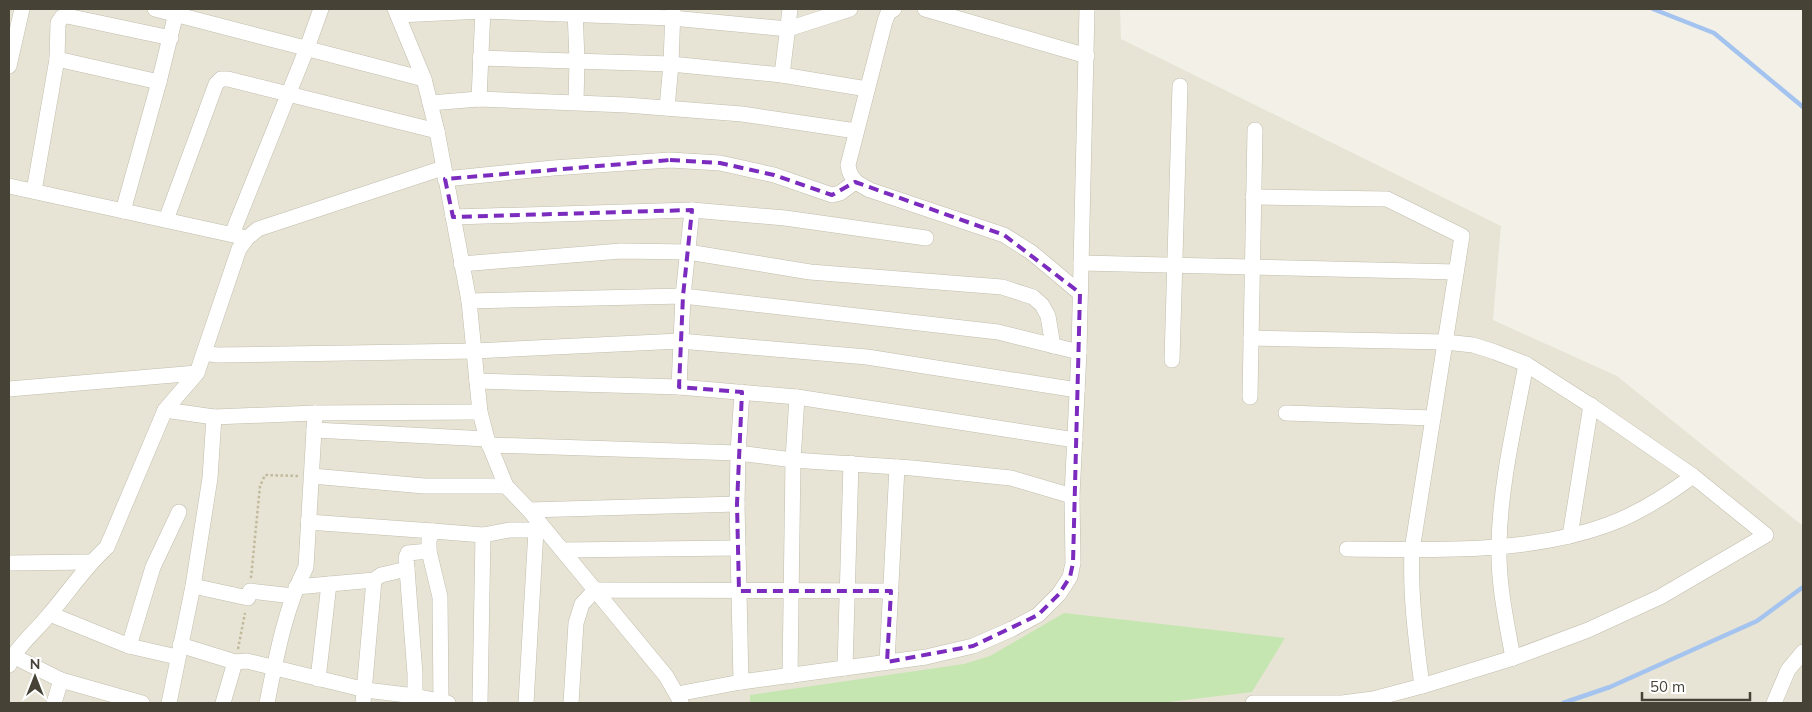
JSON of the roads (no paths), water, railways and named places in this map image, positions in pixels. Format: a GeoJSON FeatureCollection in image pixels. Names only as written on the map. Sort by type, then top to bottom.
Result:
{"type":"FeatureCollection","features":[{"type":"Feature","properties":{"kind":"street"},"geometry":{"type":"LineString","coordinates":[[9,66],[22,9]]}},
{"type":"Feature","properties":{"kind":"street"},"geometry":{"type":"LineString","coordinates":[[155,9],[177,11],[424,79]]}},
{"type":"Feature","properties":{"kind":"street"},"geometry":{"type":"LineString","coordinates":[[142,703],[108,698],[11,660],[91,562],[107,547],[165,410],[197,373],[239,249],[240,236],[288,94],[321,9]]}},
{"type":"Feature","properties":{"kind":"street"},"geometry":{"type":"LineString","coordinates":[[782,75],[790,9]]}},
{"type":"Feature","properties":{"kind":"street"},"geometry":{"type":"LineString","coordinates":[[850,9],[788,29],[673,13],[483,10],[396,12],[424,79],[437,131],[469,301],[480,412],[488,442],[506,486],[529,510],[538,527],[562,550],[666,676],[679,699],[741,682],[926,657],[973,646],[1038,615],[1060,594],[1070,577],[1073,563],[1072,496],[1079,352],[1088,9]]}},
{"type":"Feature","properties":{"kind":"street"},"geometry":{"type":"LineString","coordinates":[[925,9],[976,16],[1087,56]]}},
{"type":"Feature","properties":{"kind":"street"},"geometry":{"type":"LineString","coordinates":[[479,99],[483,10]]}},
{"type":"Feature","properties":{"kind":"street"},"geometry":{"type":"LineString","coordinates":[[888,10],[856,131],[848,165],[849,175],[855,182],[870,190],[1004,235],[1031,252],[1080,293]]}},
{"type":"Feature","properties":{"kind":"street"},"geometry":{"type":"LineString","coordinates":[[123,211],[177,11]]}},
{"type":"Feature","properties":{"kind":"street"},"geometry":{"type":"LineString","coordinates":[[575,12],[576,102]]}},
{"type":"Feature","properties":{"kind":"street"},"geometry":{"type":"LineString","coordinates":[[667,108],[673,13]]}},
{"type":"Feature","properties":{"kind":"street"},"geometry":{"type":"LineString","coordinates":[[34,192],[57,58],[58,23],[62,17],[67,16],[171,38]]}},
{"type":"Feature","properties":{"kind":"street"},"geometry":{"type":"LineString","coordinates":[[57,58],[159,82]]}},
{"type":"Feature","properties":{"kind":"street"},"geometry":{"type":"LineString","coordinates":[[480,58],[671,64],[782,75],[867,89]]}},
{"type":"Feature","properties":{"kind":"street"},"geometry":{"type":"LineString","coordinates":[[166,220],[216,84],[221,79],[228,79],[437,131]]}},
{"type":"Feature","properties":{"kind":"street"},"geometry":{"type":"LineString","coordinates":[[1172,360],[1180,86]]}},
{"type":"Feature","properties":{"kind":"street"},"geometry":{"type":"LineString","coordinates":[[430,103],[479,99],[551,103],[576,102],[742,114],[856,131]]}},
{"type":"Feature","properties":{"kind":"street"},"geometry":{"type":"LineString","coordinates":[[1250,398],[1255,130]]}},
{"type":"Feature","properties":{"kind":"street"},"geometry":{"type":"LineString","coordinates":[[9,186],[240,236],[444,173],[670,160],[720,163],[774,174],[832,195],[840,193],[855,182]]}},
{"type":"Feature","properties":{"kind":"street"},"geometry":{"type":"LineString","coordinates":[[1253,197],[1388,199],[1462,236],[1412,550],[1411,580],[1414,623],[1422,686]]}},
{"type":"Feature","properties":{"kind":"street"},"geometry":{"type":"LineString","coordinates":[[453,217],[692,210],[785,218],[926,238]]}},
{"type":"Feature","properties":{"kind":"street"},"geometry":{"type":"LineString","coordinates":[[679,387],[683,296],[692,210]]}},
{"type":"Feature","properties":{"kind":"street"},"geometry":{"type":"LineString","coordinates":[[461,264],[621,251],[688,252],[810,272],[1002,287],[1032,297],[1042,305],[1048,316],[1053,346]]}},
{"type":"Feature","properties":{"kind":"street"},"geometry":{"type":"LineString","coordinates":[[1081,263],[1456,272]]}},
{"type":"Feature","properties":{"kind":"street"},"geometry":{"type":"LineString","coordinates":[[469,301],[683,296],[998,332],[1079,352]]}},
{"type":"Feature","properties":{"kind":"street"},"geometry":{"type":"LineString","coordinates":[[1251,338],[1445,342],[1473,345],[1495,352],[1526,364],[1591,405],[1693,476],[1766,535],[1660,597],[1588,630],[1513,658],[1373,699],[1342,703],[1253,702]]}},
{"type":"Feature","properties":{"kind":"street"},"geometry":{"type":"LineString","coordinates":[[204,353],[217,355],[474,351],[680,341],[867,357],[1077,390]]}},
{"type":"Feature","properties":{"kind":"street"},"geometry":{"type":"LineString","coordinates":[[1513,658],[1500,585],[1500,513],[1504,478],[1526,364]]}},
{"type":"Feature","properties":{"kind":"street"},"geometry":{"type":"LineString","coordinates":[[9,389],[197,373]]}},
{"type":"Feature","properties":{"kind":"street"},"geometry":{"type":"LineString","coordinates":[[477,381],[679,387],[797,397],[1075,440]]}},
{"type":"Feature","properties":{"kind":"street"},"geometry":{"type":"LineString","coordinates":[[741,682],[737,504],[742,392]]}},
{"type":"Feature","properties":{"kind":"street"},"geometry":{"type":"LineString","coordinates":[[790,676],[793,460],[797,397]]}},
{"type":"Feature","properties":{"kind":"street"},"geometry":{"type":"LineString","coordinates":[[1570,536],[1591,405]]}},
{"type":"Feature","properties":{"kind":"street"},"geometry":{"type":"LineString","coordinates":[[165,410],[214,417],[315,413],[480,412]]}},
{"type":"Feature","properties":{"kind":"street"},"geometry":{"type":"LineString","coordinates":[[267,703],[274,668],[295,592],[306,567],[315,413]]}},
{"type":"Feature","properties":{"kind":"street"},"geometry":{"type":"LineString","coordinates":[[1286,413],[1433,418]]}},
{"type":"Feature","properties":{"kind":"street"},"geometry":{"type":"LineString","coordinates":[[169,703],[193,586],[210,478],[214,417]]}},
{"type":"Feature","properties":{"kind":"street"},"geometry":{"type":"LineString","coordinates":[[314,430],[488,442],[738,453],[793,460],[851,463],[1011,478],[1072,496]]}},
{"type":"Feature","properties":{"kind":"street"},"geometry":{"type":"LineString","coordinates":[[846,668],[851,463]]}},
{"type":"Feature","properties":{"kind":"street"},"geometry":{"type":"LineString","coordinates":[[887,662],[897,467]]}},
{"type":"Feature","properties":{"kind":"street"},"geometry":{"type":"LineString","coordinates":[[312,476],[424,486],[506,486]]}},
{"type":"Feature","properties":{"kind":"street"},"geometry":{"type":"LineString","coordinates":[[1347,549],[1412,550],[1544,542],[1607,525],[1636,513],[1693,476]]}},
{"type":"Feature","properties":{"kind":"street"},"geometry":{"type":"LineString","coordinates":[[529,510],[737,504]]}},
{"type":"Feature","properties":{"kind":"street"},"geometry":{"type":"LineString","coordinates":[[129,646],[153,567],[179,512]]}},
{"type":"Feature","properties":{"kind":"street"},"geometry":{"type":"LineString","coordinates":[[308,522],[483,535],[538,527]]}},
{"type":"Feature","properties":{"kind":"street"},"geometry":{"type":"LineString","coordinates":[[526,703],[538,527]]}},
{"type":"Feature","properties":{"kind":"street"},"geometry":{"type":"LineString","coordinates":[[50,614],[129,646],[179,651],[235,662],[247,661],[318,679],[364,696],[415,696],[444,702],[440,598],[429,551],[429,540],[432,531]]}},
{"type":"Feature","properties":{"kind":"street"},"geometry":{"type":"LineString","coordinates":[[480,703],[483,535]]}},
{"type":"Feature","properties":{"kind":"street"},"geometry":{"type":"LineString","coordinates":[[562,550],[738,548]]}},
{"type":"Feature","properties":{"kind":"street"},"geometry":{"type":"LineString","coordinates":[[415,696],[406,558],[408,553],[429,551]]}},
{"type":"Feature","properties":{"kind":"street"},"geometry":{"type":"LineString","coordinates":[[9,563],[91,562]]}},
{"type":"Feature","properties":{"kind":"street"},"geometry":{"type":"LineString","coordinates":[[193,586],[249,595],[295,592],[330,584],[374,580],[381,575],[407,569]]}},
{"type":"Feature","properties":{"kind":"street"},"geometry":{"type":"LineString","coordinates":[[364,696],[374,580]]}},
{"type":"Feature","properties":{"kind":"street"},"geometry":{"type":"LineString","coordinates":[[318,679],[330,584]]}},
{"type":"Feature","properties":{"kind":"street"},"geometry":{"type":"LineString","coordinates":[[572,703],[576,623],[582,604],[595,590],[891,591]]}},
{"type":"Feature","properties":{"kind":"street"},"geometry":{"type":"LineString","coordinates":[[1774,703],[1788,670],[1803,652]]}},
{"type":"Feature","properties":{"kind":"street"},"geometry":{"type":"LineString","coordinates":[[224,703],[235,662]]}},
{"type":"Feature","properties":{"kind":"street"},"geometry":{"type":"LineString","coordinates":[[1788,670],[1803,674]]}},
{"type":"Feature","properties":{"kind":"street"},"geometry":{"type":"LineString","coordinates":[[54,703],[61,680]]}},
{"type":"Feature","properties":{"kind":"waterway"},"geometry":{"type":"LineString","coordinates":[[1653,9],[1714,33],[1803,107]]}},
{"type":"Feature","properties":{"kind":"waterway"},"geometry":{"type":"LineString","coordinates":[[1563,703],[1610,687],[1757,621],[1803,587]]}}]}
